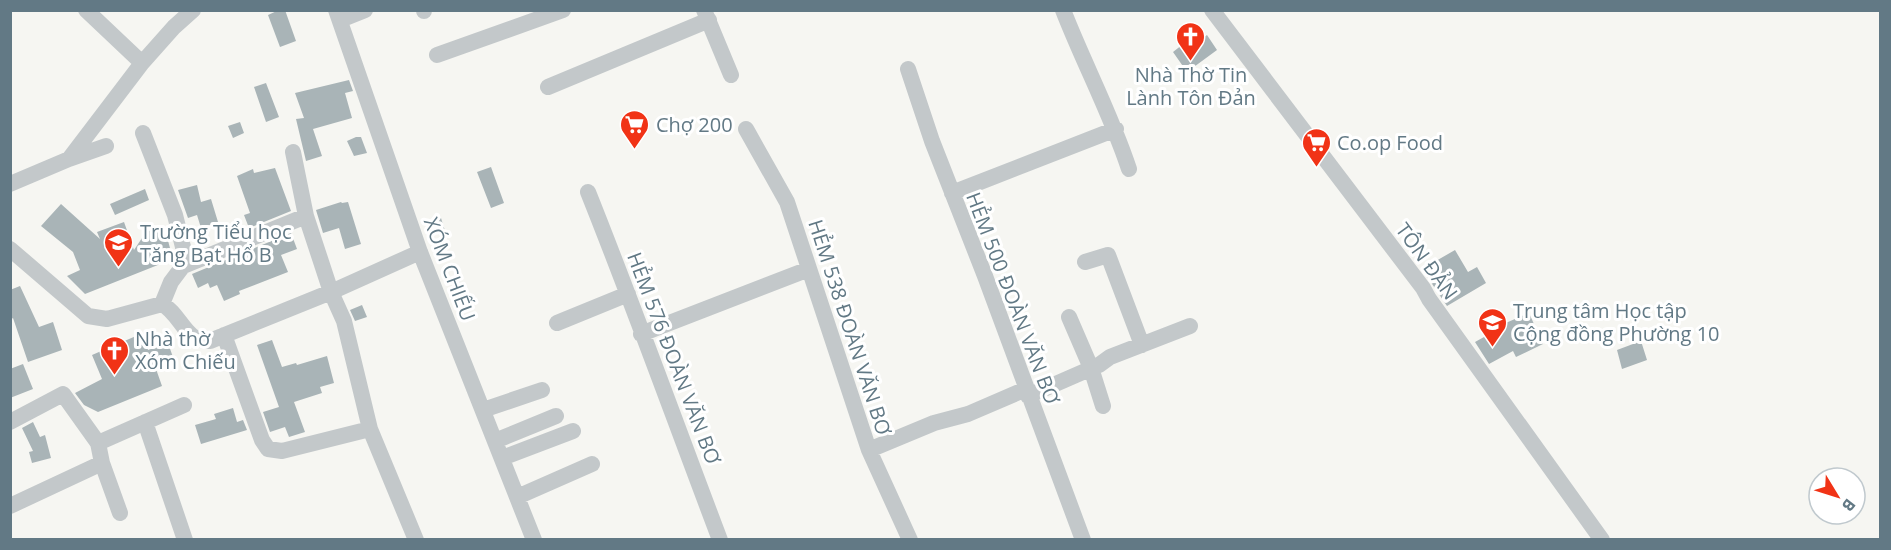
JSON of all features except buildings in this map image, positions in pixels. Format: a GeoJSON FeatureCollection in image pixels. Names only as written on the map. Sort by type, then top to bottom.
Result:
{"type":"FeatureCollection","features":[{"type":"Feature","properties":{"kind":"street"},"geometry":{"type":"LineString","coordinates":[[86,10],[142,63]]}},
{"type":"Feature","properties":{"kind":"street"},"geometry":{"type":"LineString","coordinates":[[69,159],[142,63],[192,10]]}},
{"type":"Feature","properties":{"kind":"street"},"geometry":{"type":"LineString","coordinates":[[338,15],[365,10]]}},
{"type":"Feature","properties":{"kind":"street"},"geometry":{"type":"LineString","coordinates":[[437,55],[562,10]]}},
{"type":"Feature","properties":{"kind":"street"},"geometry":{"type":"LineString","coordinates":[[1063,10],[1091,78],[1116,129],[1129,169]]}},
{"type":"Feature","properties":{"kind":"street","name":"TÔN ĐẢN"},"geometry":{"type":"LineString","coordinates":[[1212,10],[1423,288],[1602,540]]}},
{"type":"Feature","properties":{"kind":"street","name":"XÓM CHIẾU"},"geometry":{"type":"LineString","coordinates":[[338,15],[420,252],[534,540]]}},
{"type":"Feature","properties":{"kind":"street"},"geometry":{"type":"LineString","coordinates":[[548,87],[706,15],[731,75]]}},
{"type":"Feature","properties":{"kind":"street","name":"HẺM 500 ĐOÀN VĂN BƠ"},"geometry":{"type":"LineString","coordinates":[[908,69],[952,194],[985,276],[1083,540]]}},
{"type":"Feature","properties":{"kind":"street","name":"HẺM 538 ĐOÀN VĂN BƠ"},"geometry":{"type":"LineString","coordinates":[[746,129],[787,202],[869,450],[910,540]]}},
{"type":"Feature","properties":{"kind":"street"},"geometry":{"type":"LineString","coordinates":[[952,194],[1063,152],[1116,129]]}},
{"type":"Feature","properties":{"kind":"street"},"geometry":{"type":"LineString","coordinates":[[143,133],[175,215],[184,251],[183,266]]}},
{"type":"Feature","properties":{"kind":"street"},"geometry":{"type":"LineString","coordinates":[[10,183],[106,146]]}},
{"type":"Feature","properties":{"kind":"street"},"geometry":{"type":"LineString","coordinates":[[293,152],[306,216],[331,292],[344,321],[370,429],[416,540]]}},
{"type":"Feature","properties":{"kind":"street","name":"HẺM 576 ĐOÀN VĂN BƠ"},"geometry":{"type":"LineString","coordinates":[[588,192],[720,540]]}},
{"type":"Feature","properties":{"kind":"street"},"geometry":{"type":"LineString","coordinates":[[162,304],[171,282],[183,266],[306,216]]}},
{"type":"Feature","properties":{"kind":"street"},"geometry":{"type":"LineString","coordinates":[[10,249],[88,316],[107,319],[162,304]]}},
{"type":"Feature","properties":{"kind":"street"},"geometry":{"type":"LineString","coordinates":[[162,304],[176,314],[188,333],[202,342],[210,341],[331,292],[420,252]]}},
{"type":"Feature","properties":{"kind":"street"},"geometry":{"type":"LineString","coordinates":[[1085,262],[1108,255],[1142,345]]}},
{"type":"Feature","properties":{"kind":"street"},"geometry":{"type":"LineString","coordinates":[[641,334],[809,269]]}},
{"type":"Feature","properties":{"kind":"street"},"geometry":{"type":"LineString","coordinates":[[557,323],[628,294]]}},
{"type":"Feature","properties":{"kind":"street"},"geometry":{"type":"LineString","coordinates":[[1069,317],[1091,368],[1103,406]]}},
{"type":"Feature","properties":{"kind":"street"},"geometry":{"type":"LineString","coordinates":[[869,450],[934,423],[968,414],[1027,393],[1190,326]]}},
{"type":"Feature","properties":{"kind":"street"},"geometry":{"type":"LineString","coordinates":[[224,335],[262,440],[268,449],[282,451],[370,429]]}},
{"type":"Feature","properties":{"kind":"street"},"geometry":{"type":"LineString","coordinates":[[483,410],[542,390]]}},
{"type":"Feature","properties":{"kind":"street"},"geometry":{"type":"LineString","coordinates":[[10,422],[63,394],[98,443],[102,463],[120,513]]}},
{"type":"Feature","properties":{"kind":"street"},"geometry":{"type":"LineString","coordinates":[[98,443],[184,405]]}},
{"type":"Feature","properties":{"kind":"street"},"geometry":{"type":"LineString","coordinates":[[495,441],[556,416]]}},
{"type":"Feature","properties":{"kind":"street"},"geometry":{"type":"LineString","coordinates":[[145,422],[186,540]]}},
{"type":"Feature","properties":{"kind":"street"},"geometry":{"type":"LineString","coordinates":[[502,458],[573,431]]}},
{"type":"Feature","properties":{"kind":"street"},"geometry":{"type":"LineString","coordinates":[[10,506],[102,463]]}},
{"type":"Feature","properties":{"kind":"street"},"geometry":{"type":"LineString","coordinates":[[517,498],[592,464]]}},
{"type":"Feature","properties":{"kind":"place","name":"Nhà Thờ Tin Lành Tôn Đản"},"geometry":{"type":"Point","coordinates":[1191,62]}},
{"type":"Feature","properties":{"kind":"place","name":"Chợ 200"},"geometry":{"type":"Point","coordinates":[635,150]}},
{"type":"Feature","properties":{"kind":"place","name":"Co.op Food"},"geometry":{"type":"Point","coordinates":[1316,168]}},
{"type":"Feature","properties":{"kind":"place","name":"Trường Tiểu học Tăng Bạt Hổ B"},"geometry":{"type":"Point","coordinates":[119,268]}},
{"type":"Feature","properties":{"kind":"place","name":"Trung tâm Học tập Cộng đồng Phường 10"},"geometry":{"type":"Point","coordinates":[1492,348]}},
{"type":"Feature","properties":{"kind":"place","name":"Nhà thờ Xóm Chiếu"},"geometry":{"type":"Point","coordinates":[114,376]}}]}
